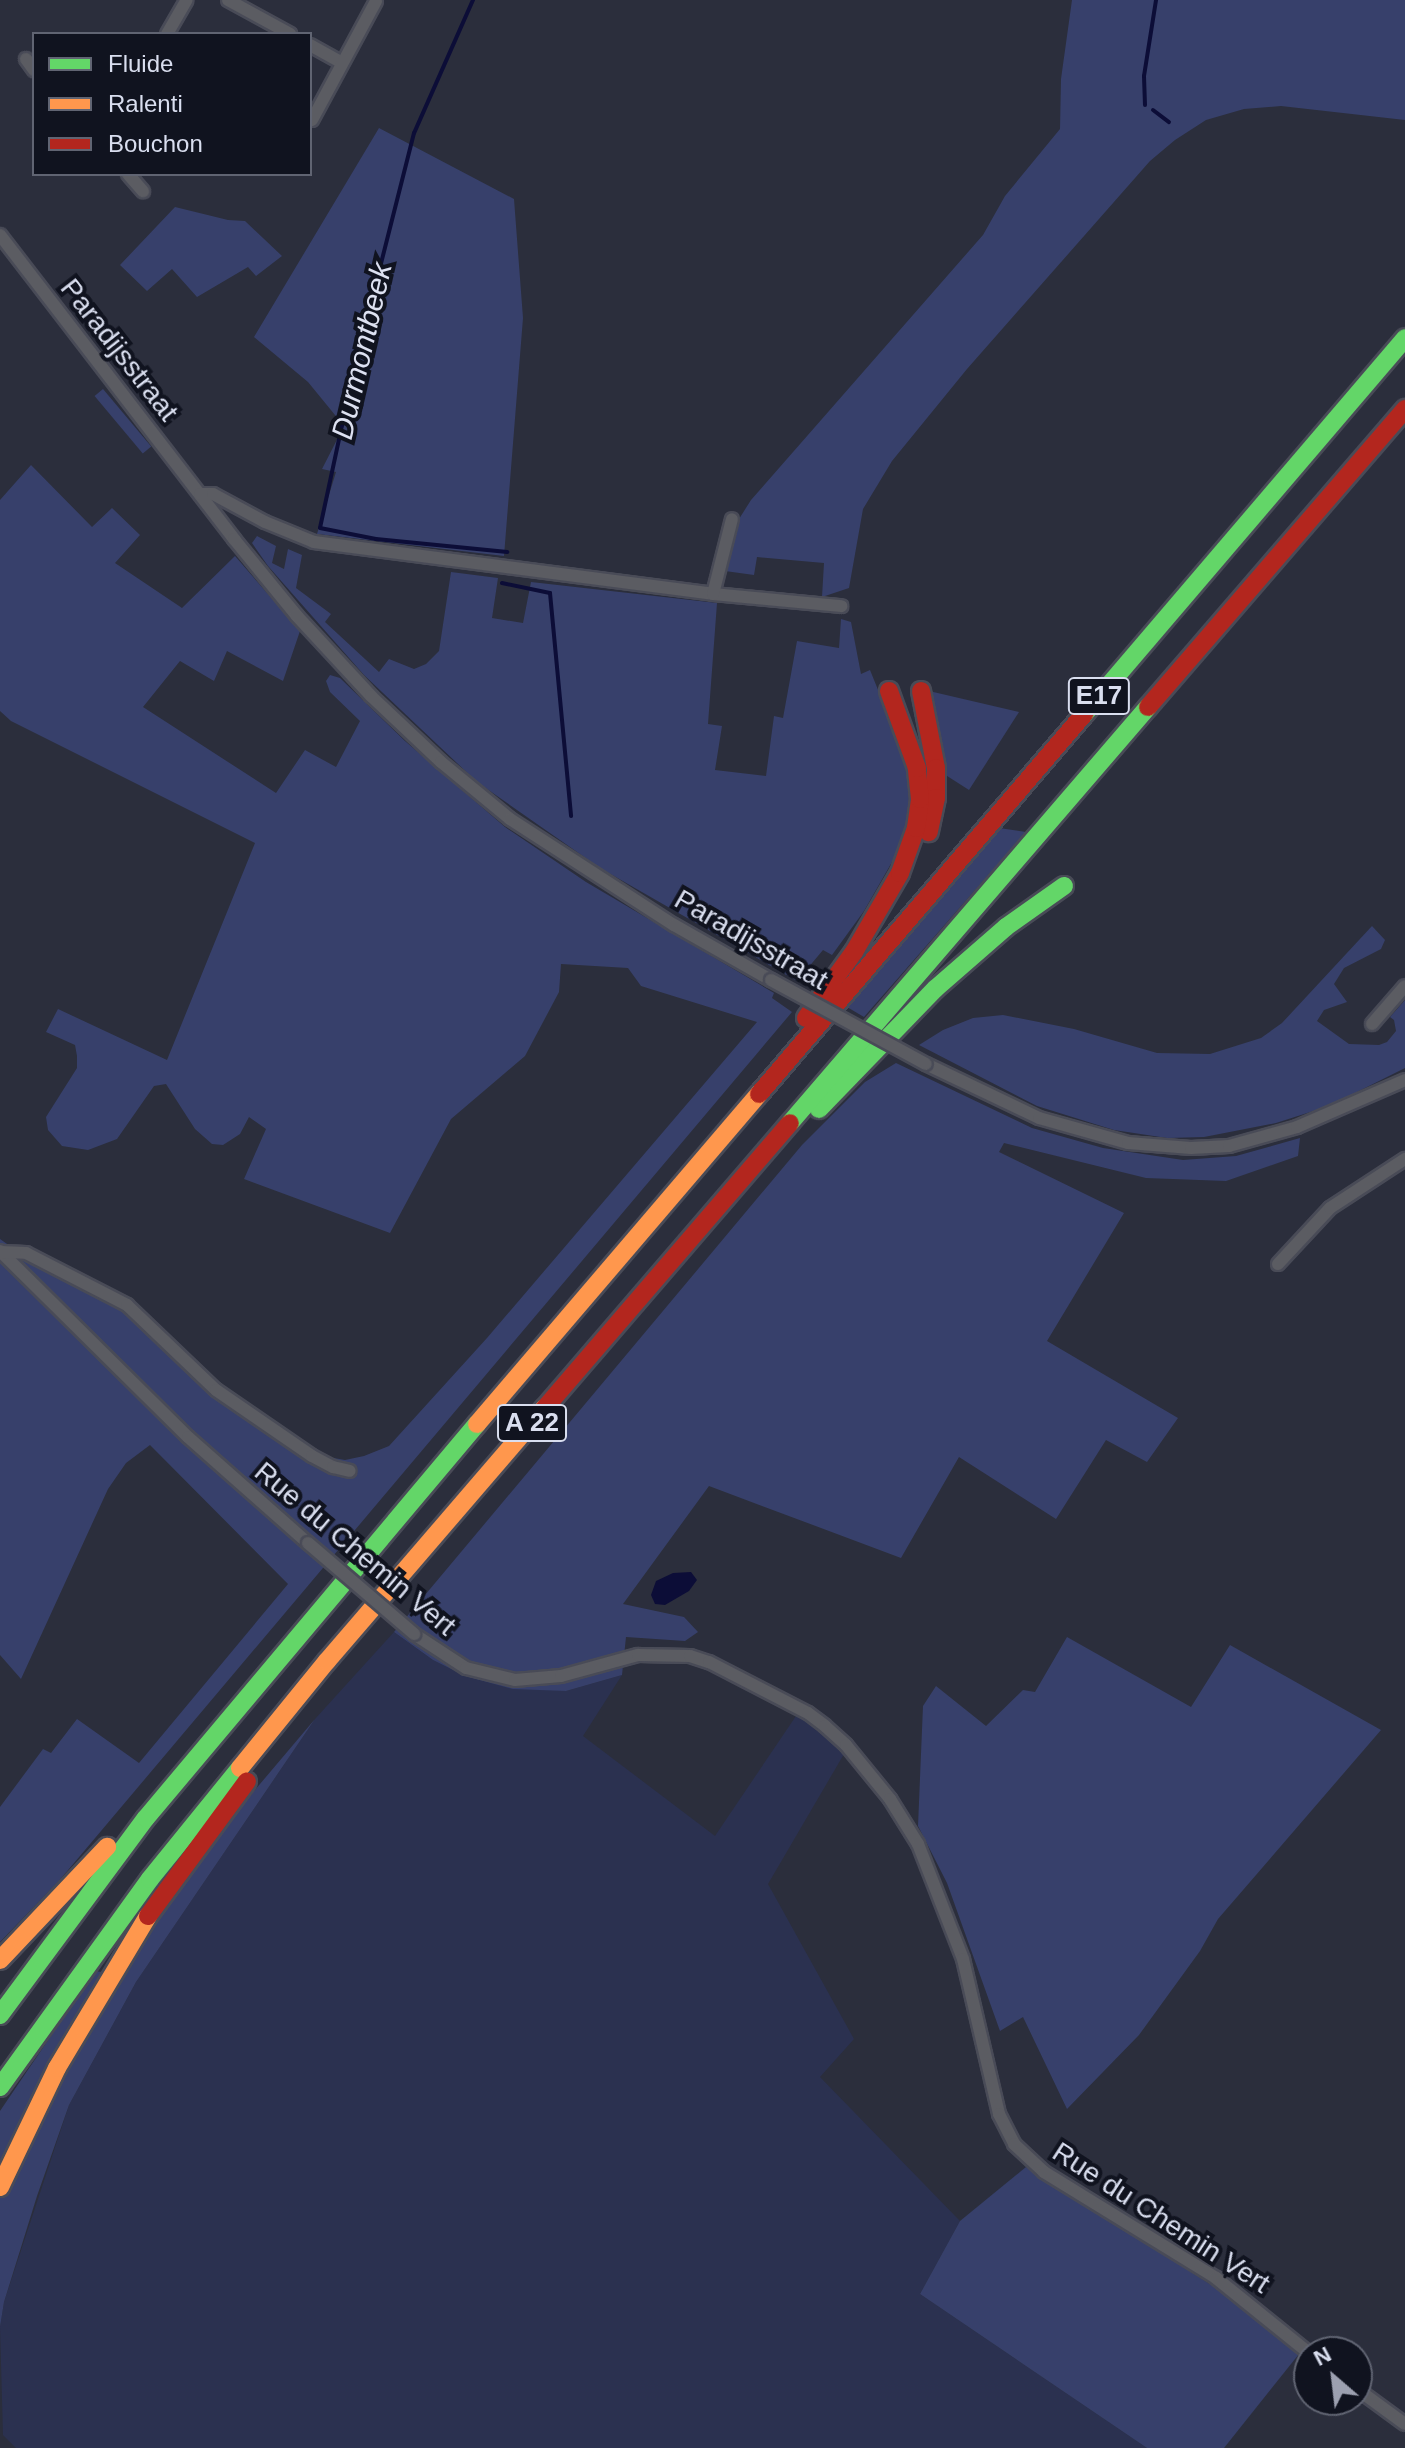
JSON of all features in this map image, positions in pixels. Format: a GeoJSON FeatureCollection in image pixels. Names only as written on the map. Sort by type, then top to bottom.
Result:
{"type":"FeatureCollection","features":[{"type":"Feature","properties":{"kind":"highway","name":"E17"},"geometry":{"type":"LineString","coordinates":[[793,1054],[1405,338]]}},
{"type":"Feature","properties":{"kind":"highway","name":"E17"},"geometry":{"type":"LineString","coordinates":[[834,1070],[1405,409]]}},
{"type":"Feature","properties":{"kind":"highway"},"geometry":{"type":"LineString","coordinates":[[811,1012],[854,952],[900,873],[916,828],[920,799],[917,768],[889,691]]}},
{"type":"Feature","properties":{"kind":"highway"},"geometry":{"type":"LineString","coordinates":[[734,1123],[780,1049],[860,957],[913,872],[929,831],[936,798],[936,768],[921,691]]}},
{"type":"Feature","properties":{"kind":"highway"},"geometry":{"type":"LineString","coordinates":[[736,1185],[778,1153],[935,989],[1006,927],[1064,886]]}},
{"type":"Feature","properties":{"kind":"highway","name":"A 22"},"geometry":{"type":"LineString","coordinates":[[0,2015],[103,1873],[212,1736],[793,1054]]}},
{"type":"Feature","properties":{"kind":"highway","name":"A 22"},"geometry":{"type":"LineString","coordinates":[[0,2087],[150,1879],[327,1661],[834,1070]]}},
{"type":"Feature","properties":{"kind":"highway"},"geometry":{"type":"LineString","coordinates":[[0,2187],[57,2068],[127,1948],[164,1891],[291,1721],[327,1661]]}},
{"type":"Feature","properties":{"kind":"highway"},"geometry":{"type":"LineString","coordinates":[[0,1960],[75,1882],[167,1777],[212,1736]]}},
{"type":"Feature","properties":{"kind":"street"},"geometry":{"type":"LineString","coordinates":[[168,32],[187,0]]}},
{"type":"Feature","properties":{"kind":"street"},"geometry":{"type":"LineString","coordinates":[[228,0],[286,32]]}},
{"type":"Feature","properties":{"kind":"street"},"geometry":{"type":"LineString","coordinates":[[312,120],[376,1]]}},
{"type":"Feature","properties":{"kind":"street"},"geometry":{"type":"LineString","coordinates":[[312,46],[341,62]]}},
{"type":"Feature","properties":{"kind":"street"},"geometry":{"type":"LineString","coordinates":[[130,176],[143,191]]}},
{"type":"Feature","properties":{"kind":"street","name":"Paradijsstraat"},"geometry":{"type":"LineString","coordinates":[[0,235],[297,616],[371,696],[441,762],[510,819],[575,863],[771,980],[926,1064],[1039,1118],[1128,1143],[1191,1148],[1229,1146],[1297,1127],[1405,1080]]}},
{"type":"Feature","properties":{"kind":"street"},"geometry":{"type":"LineString","coordinates":[[200,494],[213,494],[265,522],[314,542],[713,594],[841,606]]}},
{"type":"Feature","properties":{"kind":"street"},"geometry":{"type":"LineString","coordinates":[[713,594],[732,519]]}},
{"type":"Feature","properties":{"kind":"street"},"geometry":{"type":"LineString","coordinates":[[1372,1024],[1405,986]]}},
{"type":"Feature","properties":{"kind":"street"},"geometry":{"type":"LineString","coordinates":[[1278,1264],[1310,1226],[1330,1208],[1405,1159]]}},
{"type":"Feature","properties":{"kind":"street","name":"Rue du Chemin Vert"},"geometry":{"type":"LineString","coordinates":[[0,1251],[26,1253],[127,1305],[216,1390],[312,1456],[333,1467],[350,1471]]}},
{"type":"Feature","properties":{"kind":"street","name":"Rue du Chemin Vert"},"geometry":{"type":"LineString","coordinates":[[0,1251],[188,1437],[414,1634],[466,1668],[515,1680],[561,1676],[638,1655],[690,1656],[723,1669],[819,1721],[860,1763],[899,1811],[918,1844],[963,1959],[999,2114],[1014,2144],[1044,2172],[1223,2283],[1293,2340]]}},
{"type":"Feature","properties":{"kind":"street"},"geometry":{"type":"LineString","coordinates":[[1373,2401],[1405,2424]]}},
{"type":"Feature","properties":{"kind":"shaded area"},"geometry":{"type":"Polygon","coordinates":[[[1072,0],[1405,0],[1405,120],[1281,106],[1244,109],[1206,120],[1175,140],[1150,161],[967,369],[892,461],[863,509],[849,588],[822,597],[824,563],[757,557],[754,575],[725,571],[739,519],[751,500],[983,235],[1005,196],[1060,129],[1061,79],[1072,0]]]}},
{"type":"Feature","properties":{"kind":"shaded area"},"geometry":{"type":"Polygon","coordinates":[[[379,128],[514,199],[523,318],[504,556],[317,534],[336,472],[322,469],[344,426],[308,382],[254,337],[379,128]]]}},
{"type":"Feature","properties":{"kind":"shaded area"},"geometry":{"type":"Polygon","coordinates":[[[175,207],[245,221],[282,256],[256,276],[248,267],[197,297],[172,269],[147,291],[120,265],[175,207]]]}},
{"type":"Feature","properties":{"kind":"shaded area"},"geometry":{"type":"Polygon","coordinates":[[[103,389],[151,446],[143,454],[95,396],[103,389]]]}},
{"type":"Feature","properties":{"kind":"shaded area"},"geometry":{"type":"Polygon","coordinates":[[[31,465],[92,527],[112,508],[140,535],[115,563],[182,608],[235,556],[300,631],[283,681],[227,651],[214,681],[180,661],[143,707],[276,793],[305,750],[336,767],[360,721],[330,692],[326,681],[330,675],[340,678],[405,741],[505,827],[586,882],[774,993],[772,998],[792,1012],[58,1882],[0,1942],[0,1807],[43,1749],[51,1753],[77,1719],[139,1763],[288,1584],[150,1445],[126,1463],[108,1489],[21,1679],[0,1655],[0,1239],[37,1265],[121,1307],[206,1390],[261,1430],[270,1422],[322,1456],[345,1460],[364,1456],[389,1446],[487,1338],[757,1022],[641,986],[628,968],[561,964],[559,992],[525,1056],[451,1119],[390,1233],[244,1179],[266,1129],[249,1117],[240,1134],[223,1145],[212,1144],[195,1129],[166,1084],[154,1086],[117,1139],[88,1150],[62,1146],[48,1130],[46,1117],[77,1068],[77,1056],[75,1045],[46,1032],[58,1009],[167,1060],[255,843],[11,721],[0,711],[0,500],[31,465]]]}},
{"type":"Feature","properties":{"kind":"shaded area"},"geometry":{"type":"Polygon","coordinates":[[[257,536],[276,546],[272,563],[284,569],[288,549],[302,555],[296,588],[331,614],[325,622],[379,672],[389,659],[414,669],[426,664],[439,651],[451,572],[498,578],[492,618],[523,623],[531,582],[717,603],[708,724],[722,726],[715,770],[766,776],[774,716],[783,718],[797,641],[839,648],[841,619],[851,622],[861,674],[870,670],[908,764],[910,813],[904,841],[864,911],[832,955],[823,950],[797,981],[600,868],[477,782],[364,675],[268,566],[252,543],[257,536]]]}},
{"type":"Feature","properties":{"kind":"shaded area"},"geometry":{"type":"Polygon","coordinates":[[[929,691],[1019,712],[969,790],[944,774],[929,691]]]}},
{"type":"Feature","properties":{"kind":"shaded area"},"geometry":{"type":"Polygon","coordinates":[[[999,828],[1026,832],[864,1017],[847,1007],[999,828]]]}},
{"type":"Feature","properties":{"kind":"shaded area"},"geometry":{"type":"Polygon","coordinates":[[[1372,926],[1385,940],[1381,949],[1344,968],[1334,984],[1347,1002],[1324,1010],[1317,1021],[1349,1044],[1379,1045],[1387,1042],[1396,1031],[1394,1020],[1390,1017],[1405,1000],[1405,1068],[1329,1106],[1276,1123],[1204,1137],[1167,1138],[1114,1130],[1037,1106],[919,1045],[943,1030],[973,1018],[1003,1015],[1074,1029],[1157,1053],[1210,1054],[1261,1038],[1282,1023],[1372,926]]]}},
{"type":"Feature","properties":{"kind":"shaded area"},"geometry":{"type":"Polygon","coordinates":[[[896,1063],[1032,1128],[1103,1148],[1183,1160],[1236,1156],[1300,1138],[1298,1156],[1226,1181],[1146,1178],[1004,1143],[999,1152],[1124,1213],[1047,1341],[1178,1418],[1147,1462],[1106,1440],[1056,1519],[959,1457],[901,1558],[709,1486],[623,1604],[684,1617],[698,1632],[685,1641],[626,1637],[622,1675],[566,1691],[513,1689],[465,1676],[433,1660],[394,1632],[802,1145],[865,1082],[896,1063]]]}},
{"type":"Feature","properties":{"kind":"shaded area"},"geometry":{"type":"Polygon","coordinates":[[[691,1572],[697,1580],[689,1591],[665,1605],[655,1604],[651,1595],[656,1581],[673,1573],[691,1572]]]}},
{"type":"Feature","properties":{"kind":"shaded area"},"geometry":{"type":"Polygon","coordinates":[[[394,1632],[433,1660],[465,1676],[566,1691],[622,1675],[583,1736],[715,1836],[796,1716],[821,1730],[844,1754],[768,1884],[854,2039],[820,2077],[960,2221],[920,2294],[1147,2448],[16,2448],[3,2435],[0,2327],[4,2302],[69,2105],[136,1982],[315,1719],[394,1632]]]}},
{"type":"Feature","properties":{"kind":"shaded area"},"geometry":{"type":"Polygon","coordinates":[[[1067,1637],[1191,1707],[1230,1645],[1381,1730],[1218,1919],[1200,1951],[1139,2035],[1067,2109],[1023,2017],[1000,2031],[947,1883],[918,1826],[923,1706],[936,1686],[986,1726],[1023,1690],[1035,1692],[1067,1637]]]}},
{"type":"Feature","properties":{"kind":"shaded area"},"geometry":{"type":"Polygon","coordinates":[[[315,1719],[136,1982],[69,2105],[4,2302],[0,2327],[0,2111],[95,1971],[122,1975],[205,1849],[315,1719]]]}},
{"type":"Feature","properties":{"kind":"shaded area"},"geometry":{"type":"Polygon","coordinates":[[[1026,2167],[1235,2300],[1293,2349],[1293,2362],[1224,2448],[1147,2448],[920,2294],[960,2221],[1026,2167]]]}},
{"type":"Feature","properties":{"kind":"waterway","name":"Durmontbeek"},"geometry":{"type":"LineString","coordinates":[[473,0],[414,133],[353,374],[320,528],[376,539],[507,552]]}},
{"type":"Feature","properties":{"kind":"waterway"},"geometry":{"type":"LineString","coordinates":[[1145,105],[1144,76],[1156,0]]}},
{"type":"Feature","properties":{"kind":"waterway"},"geometry":{"type":"LineString","coordinates":[[1153,110],[1169,122]]}},
{"type":"Feature","properties":{"kind":"waterway","name":"Durmontbeek"},"geometry":{"type":"LineString","coordinates":[[502,583],[550,593],[571,816]]}},
{"type":"Feature","properties":{"kind":"traffic: fast"},"geometry":{"type":"LineString","coordinates":[[1085,713],[1405,338]]}},
{"type":"Feature","properties":{"kind":"traffic: fast"},"geometry":{"type":"LineString","coordinates":[[790,1123],[1148,707]]}},
{"type":"Feature","properties":{"kind":"traffic: fast"},"geometry":{"type":"LineString","coordinates":[[819,1109],[935,989],[1006,927],[1064,886]]}},
{"type":"Feature","properties":{"kind":"traffic: fast"},"geometry":{"type":"LineString","coordinates":[[0,2015],[146,1818],[477,1424]]}},
{"type":"Feature","properties":{"kind":"traffic: fast"},"geometry":{"type":"LineString","coordinates":[[0,2087],[150,1879],[240,1768]]}},
{"type":"Feature","properties":{"kind":"traffic: slow"},"geometry":{"type":"LineString","coordinates":[[477,1424],[759,1094]]}},
{"type":"Feature","properties":{"kind":"traffic: slow"},"geometry":{"type":"LineString","coordinates":[[240,1768],[327,1661],[544,1409]]}},
{"type":"Feature","properties":{"kind":"traffic: slow"},"geometry":{"type":"LineString","coordinates":[[0,1960],[107,1847]]}},
{"type":"Feature","properties":{"kind":"traffic: slow"},"geometry":{"type":"LineString","coordinates":[[0,2187],[57,2068],[148,1916]]}},
{"type":"Feature","properties":{"kind":"traffic: jam"},"geometry":{"type":"LineString","coordinates":[[1148,707],[1405,409]]}},
{"type":"Feature","properties":{"kind":"traffic: jam"},"geometry":{"type":"LineString","coordinates":[[806,1018],[854,952],[900,873],[916,828],[920,799],[917,768],[889,691]]}},
{"type":"Feature","properties":{"kind":"traffic: jam"},"geometry":{"type":"LineString","coordinates":[[921,691],[936,768],[936,798],[929,832]]}},
{"type":"Feature","properties":{"kind":"traffic: jam"},"geometry":{"type":"LineString","coordinates":[[759,1094],[1085,713]]}},
{"type":"Feature","properties":{"kind":"traffic: jam"},"geometry":{"type":"LineString","coordinates":[[544,1409],[790,1123]]}},
{"type":"Feature","properties":{"kind":"traffic: jam"},"geometry":{"type":"LineString","coordinates":[[148,1916],[247,1781]]}}]}
